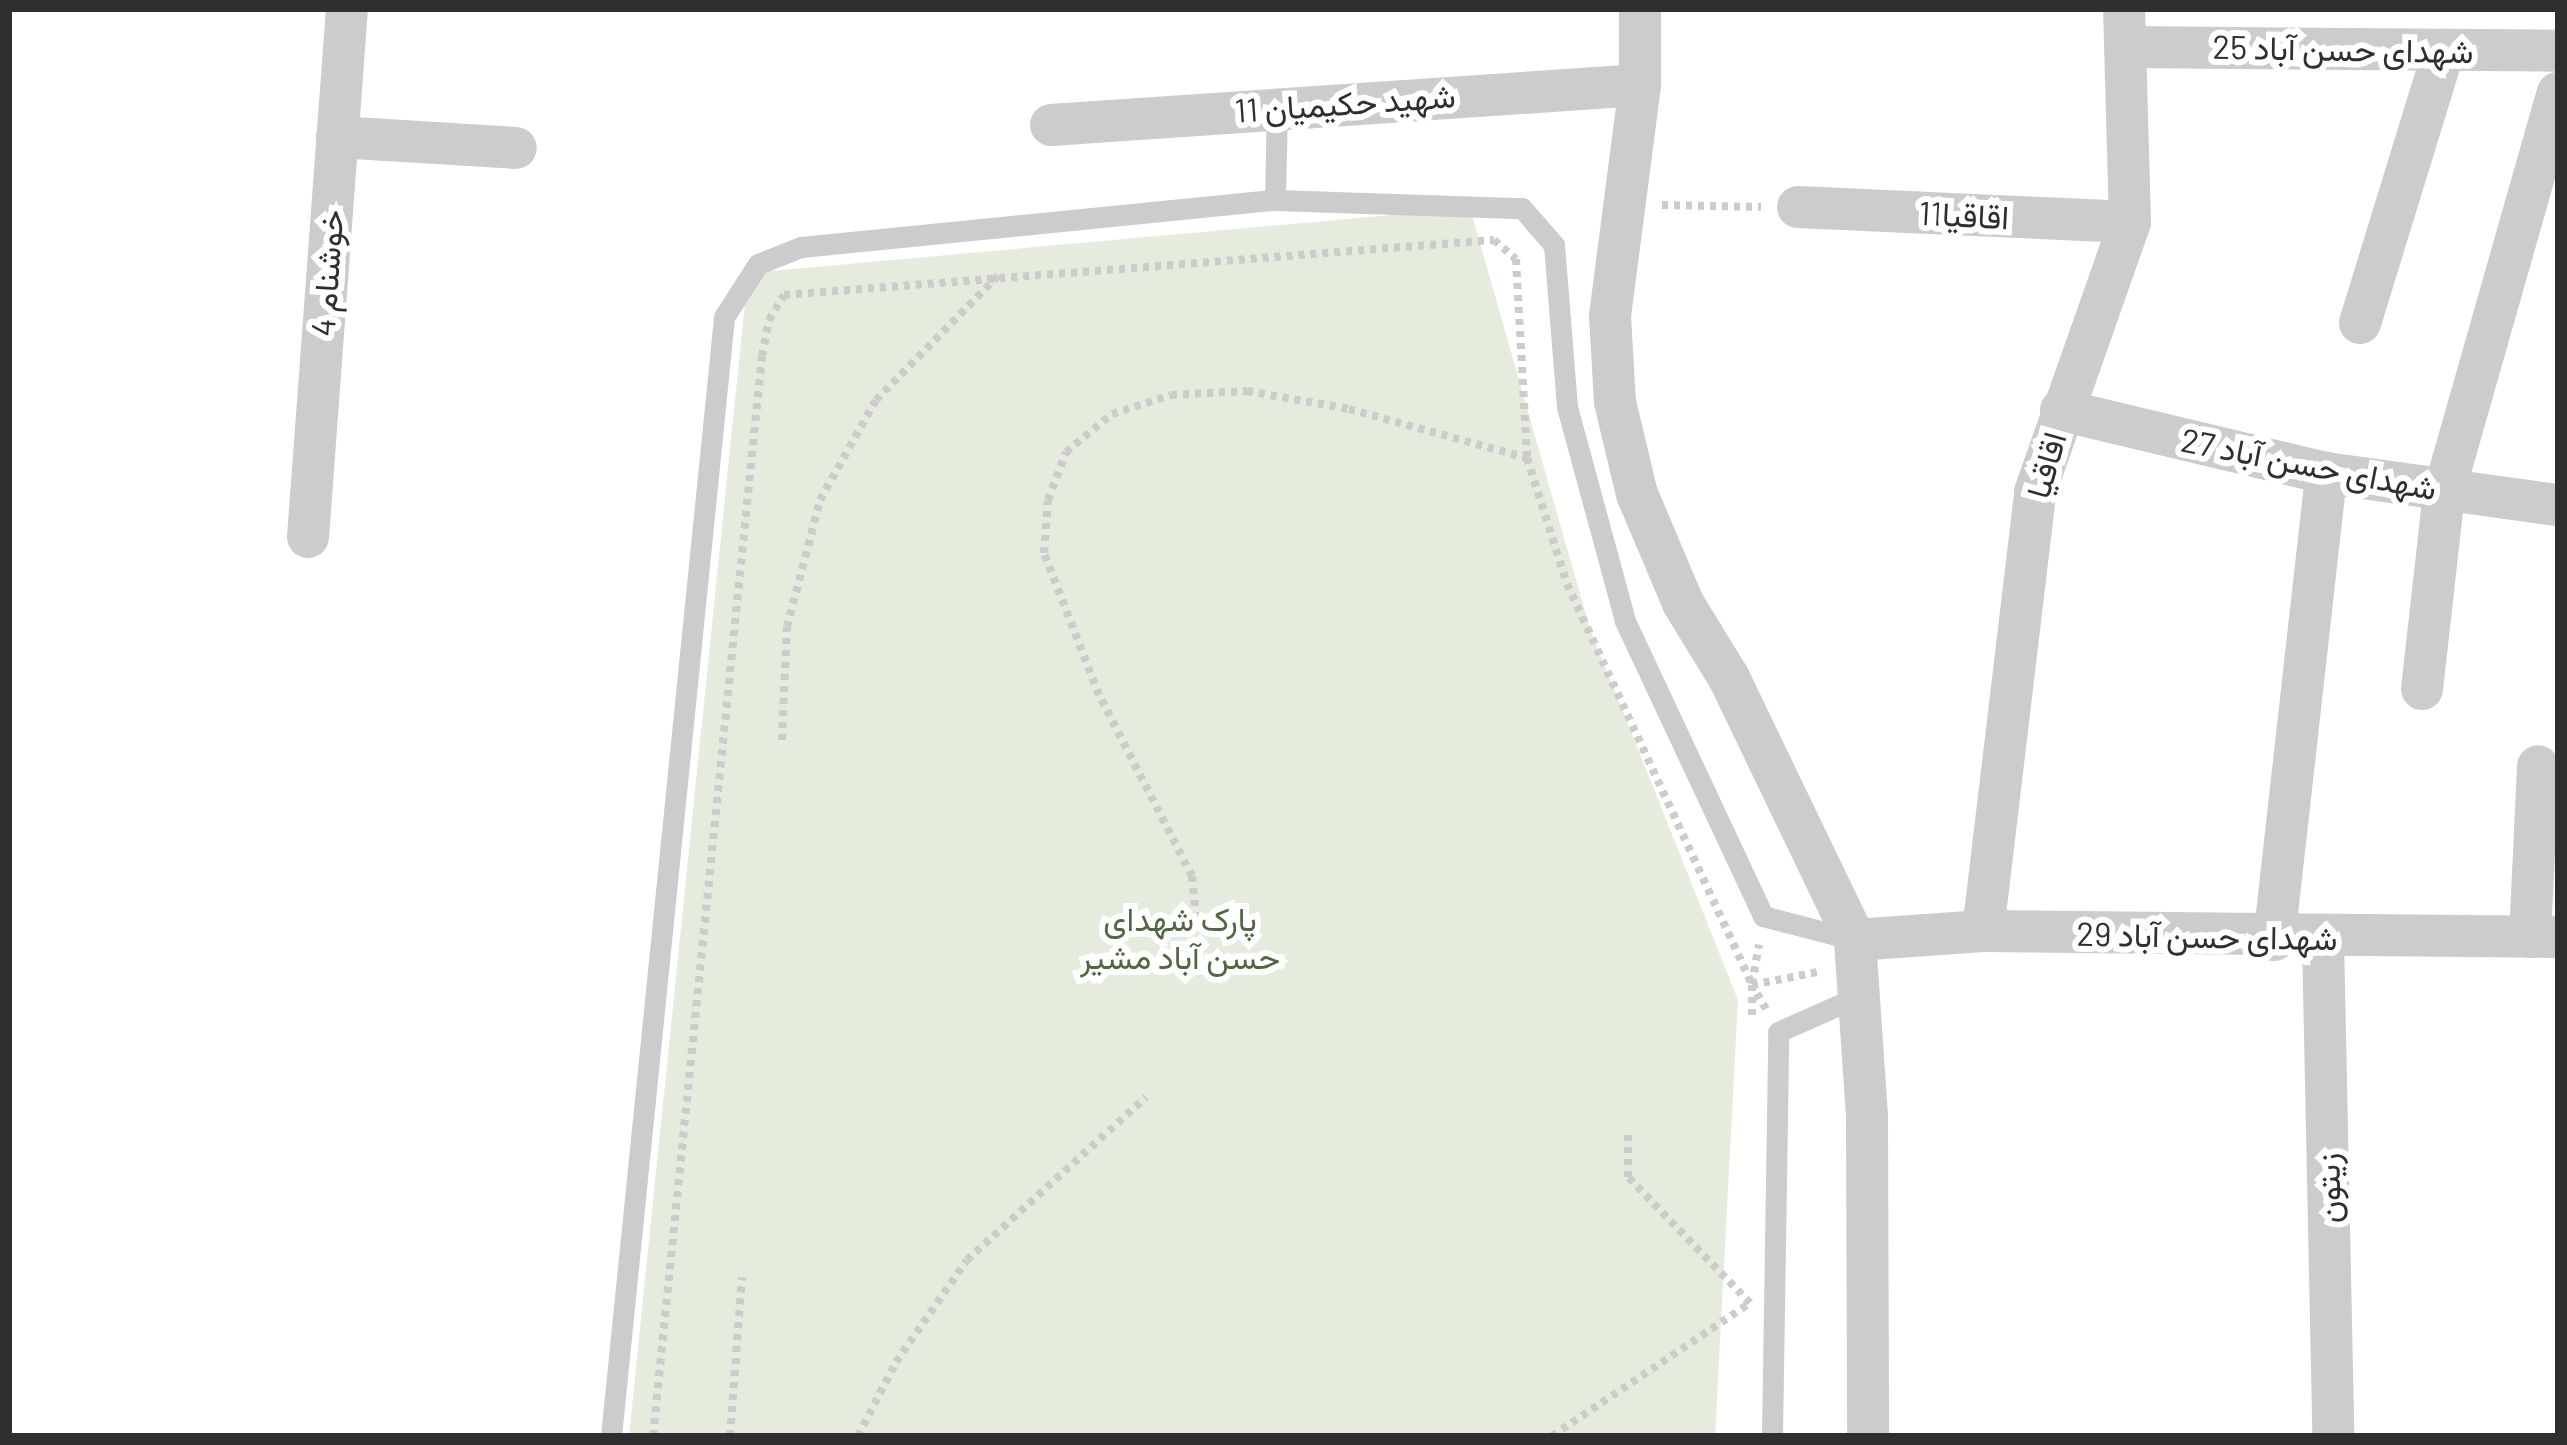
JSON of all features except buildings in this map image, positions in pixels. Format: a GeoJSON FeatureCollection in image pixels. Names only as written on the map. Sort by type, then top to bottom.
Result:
{"type":"FeatureCollection","features":[{"type":"Feature","properties":{"kind":"street","name":"خوشنام 4"},"geometry":{"type":"LineString","coordinates":[[308,537],[347,9]]}},
{"type":"Feature","properties":{"kind":"street"},"geometry":{"type":"LineString","coordinates":[[1640,9],[1640,85],[1610,316],[1616,402],[1637,494],[1683,604],[1730,678],[1858,966],[1868,1436]]}},
{"type":"Feature","properties":{"kind":"street","name":"شهدای حسن آباد 25"},"geometry":{"type":"LineString","coordinates":[[2126,28],[2444,50],[2558,51]]}},
{"type":"Feature","properties":{"kind":"street","name":"اقاقیا"},"geometry":{"type":"LineString","coordinates":[[1983,932],[2035,492],[2130,222],[2126,28]]}},
{"type":"Feature","properties":{"kind":"street"},"geometry":{"type":"LineString","coordinates":[[2360,323],[2444,50]]}},
{"type":"Feature","properties":{"kind":"street","name":"شهید حکیمیان 11"},"geometry":{"type":"LineString","coordinates":[[1051,125],[1640,85]]}},
{"type":"Feature","properties":{"kind":"street"},"geometry":{"type":"LineString","coordinates":[[2422,689],[2444,492],[2558,93]]}},
{"type":"Feature","properties":{"kind":"street"},"geometry":{"type":"LineString","coordinates":[[338,137],[516,148]]}},
{"type":"Feature","properties":{"kind":"street","name":"11اقاقیا"},"geometry":{"type":"LineString","coordinates":[[1798,207],[2130,222]]}},
{"type":"Feature","properties":{"kind":"street","name":"شهدای حسن آباد 27"},"geometry":{"type":"LineString","coordinates":[[2062,410],[2326,473],[2558,505]]}},
{"type":"Feature","properties":{"kind":"street"},"geometry":{"type":"LineString","coordinates":[[2274,940],[2326,473]]}},
{"type":"Feature","properties":{"kind":"street"},"geometry":{"type":"LineString","coordinates":[[2538,766],[2544,937]]}},
{"type":"Feature","properties":{"kind":"street","name":"شهدای حسن آباد 29"},"geometry":{"type":"LineString","coordinates":[[1858,966],[1983,932],[2274,940],[2544,937]]}},
{"type":"Feature","properties":{"kind":"street","name":"زیتون"},"geometry":{"type":"LineString","coordinates":[[2324,939],[2333,1436]]}},
{"type":"Feature","properties":{"kind":"lane"},"geometry":{"type":"LineString","coordinates":[[1275,200],[1277,107]]}},
{"type":"Feature","properties":{"kind":"lane"},"geometry":{"type":"LineString","coordinates":[[611,1436],[724,317],[758,264],[801,247],[1275,200],[1522,208],[1554,245],[1567,407],[1589,511],[1625,621],[1763,916],[1858,966],[1778,1031],[1772,1436]]}},
{"type":"Feature","properties":{"kind":"path"},"geometry":{"type":"LineString","coordinates":[[1624,204],[1798,207]]}},
{"type":"Feature","properties":{"kind":"path"},"geometry":{"type":"LineString","coordinates":[[653,1436],[769,320],[784,296],[1000,274],[1494,241],[1516,260],[1527,458],[1567,584],[1752,986],[1778,1031]]}},
{"type":"Feature","properties":{"kind":"path"},"geometry":{"type":"LineString","coordinates":[[782,740],[787,627],[820,500],[876,400],[1000,274]]}},
{"type":"Feature","properties":{"kind":"path"},"geometry":{"type":"LineString","coordinates":[[1196,918],[1192,876],[1099,695],[1044,553],[1048,500],[1066,452],[1132,408],[1171,395],[1247,391],[1349,410],[1527,458]]}},
{"type":"Feature","properties":{"kind":"path"},"geometry":{"type":"LineString","coordinates":[[1752,1031],[1752,986],[1763,916]]}},
{"type":"Feature","properties":{"kind":"path"},"geometry":{"type":"LineString","coordinates":[[1752,986],[1858,966]]}},
{"type":"Feature","properties":{"kind":"path"},"geometry":{"type":"LineString","coordinates":[[858,1436],[896,1362],[967,1260],[1146,1097]]}},
{"type":"Feature","properties":{"kind":"path"},"geometry":{"type":"LineString","coordinates":[[1628,1134],[1628,1177],[1750,1303]]}},
{"type":"Feature","properties":{"kind":"path"},"geometry":{"type":"LineString","coordinates":[[730,1436],[742,1276]]}},
{"type":"Feature","properties":{"kind":"path"},"geometry":{"type":"LineString","coordinates":[[1749,1326],[1750,1281]]}},
{"type":"Feature","properties":{"kind":"path"},"geometry":{"type":"LineString","coordinates":[[1552,1436],[1750,1303]]}},
{"type":"Feature","properties":{"kind":"green space","name":"پارک شهدای حسن آباد مشیر"},"geometry":{"type":"Polygon","coordinates":[[[1470,208],[1590,629],[1738,1000],[1715,1436],[629,1436],[748,273],[1470,208]]]}}]}
